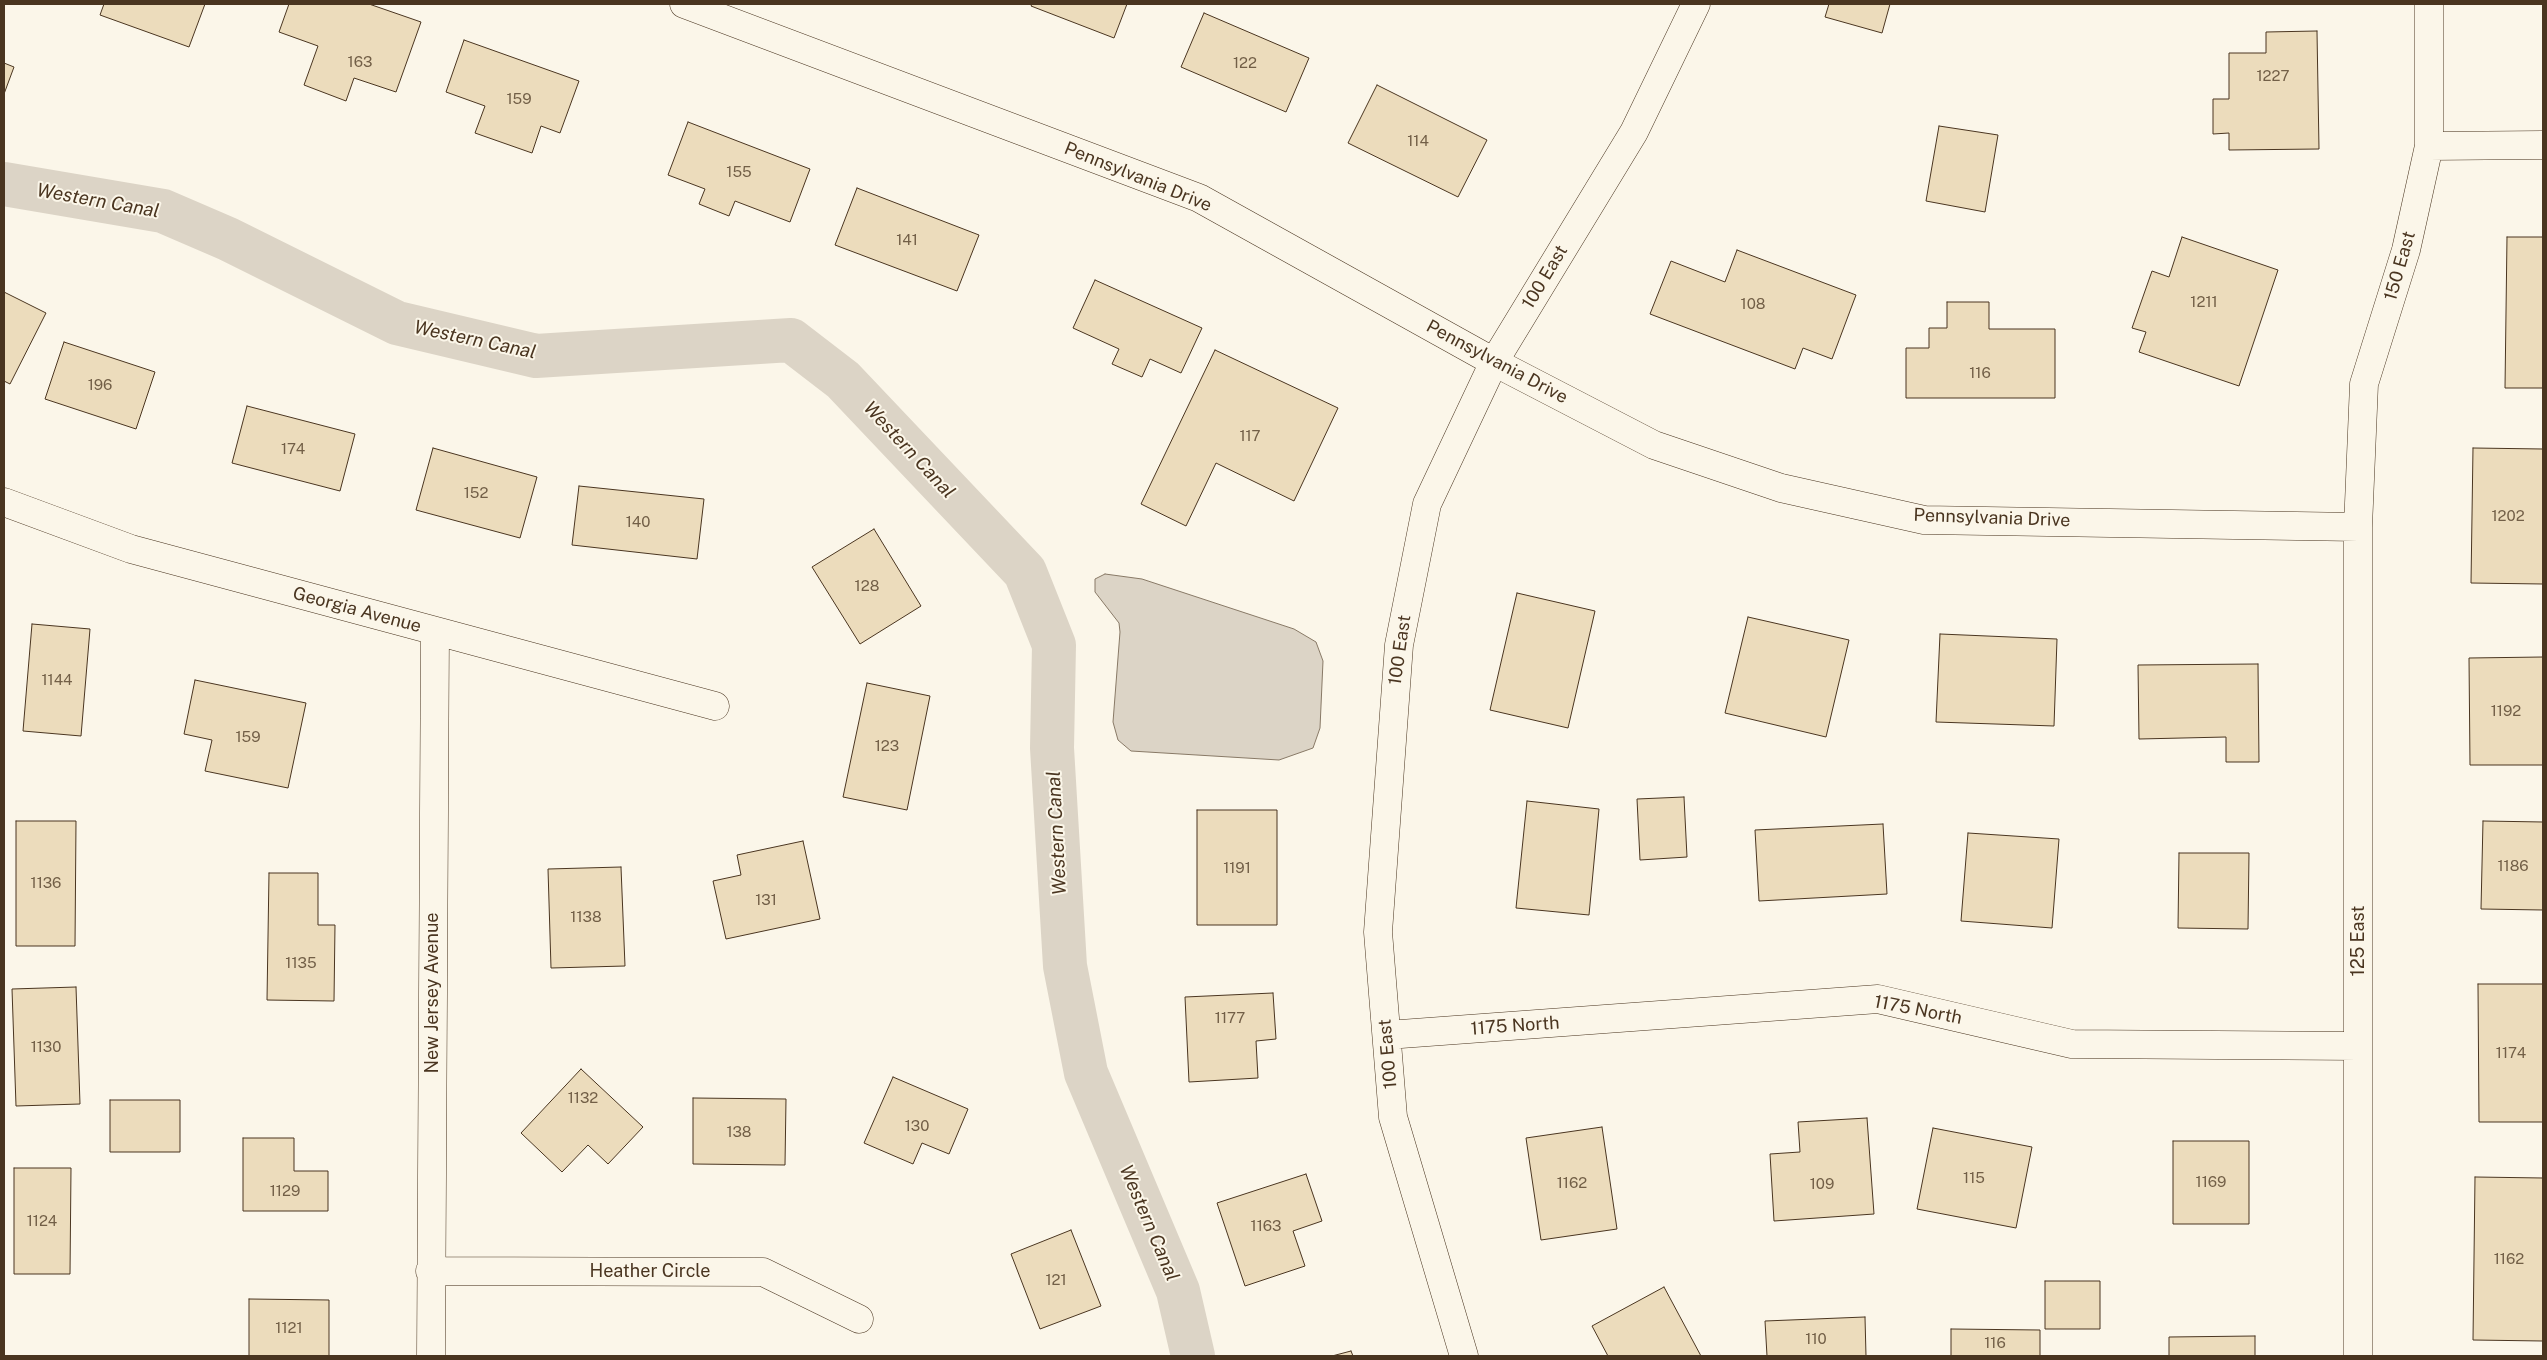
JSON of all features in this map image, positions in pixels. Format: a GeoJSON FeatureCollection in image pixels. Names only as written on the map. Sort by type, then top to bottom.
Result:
{"type":"FeatureCollection","features":[{"type":"Feature","properties":{"kind":"street","name":"Pennsylvania Drive"},"geometry":{"type":"LineString","coordinates":[[684,4],[1199,198],[1494,362],[1654,445],[1781,488],[1924,520],[2358,527]]}},
{"type":"Feature","properties":{"kind":"street","name":"100 East"},"geometry":{"type":"LineString","coordinates":[[1464,1356],[1393,1117],[1378,932],[1398,644],[1427,504],[1494,362],[1634,132],[1696,4]]}},
{"type":"Feature","properties":{"kind":"street","name":"150 East"},"geometry":{"type":"LineString","coordinates":[[2358,527],[2364,384],[2406,250],[2429,146],[2429,4]]}},
{"type":"Feature","properties":{"kind":"street"},"geometry":{"type":"LineString","coordinates":[[2429,146],[2543,145]]}},
{"type":"Feature","properties":{"kind":"street","name":"Georgia Avenue"},"geometry":{"type":"LineString","coordinates":[[4,502],[131,549],[715,706]]}},
{"type":"Feature","properties":{"kind":"street","name":"125 East"},"geometry":{"type":"LineString","coordinates":[[2358,527],[2358,1356]]}},
{"type":"Feature","properties":{"kind":"street","name":"New Jersey Avenue"},"geometry":{"type":"LineString","coordinates":[[431,1356],[435,631]]}},
{"type":"Feature","properties":{"kind":"street","name":"1175 North"},"geometry":{"type":"LineString","coordinates":[[1386,1035],[1878,999],[2072,1044],[2358,1046]]}},
{"type":"Feature","properties":{"kind":"street","name":"Heather Circle"},"geometry":{"type":"LineString","coordinates":[[430,1271],[763,1272],[858,1319]]}},
{"type":"Feature","properties":{"kind":"shaded area"},"geometry":{"type":"Polygon","coordinates":[[[1105,574],[1142,579],[1294,629],[1316,642],[1323,661],[1320,728],[1313,748],[1279,760],[1131,751],[1118,740],[1113,722],[1120,632],[1119,623],[1095,592],[1095,579],[1105,574]]]}},
{"type":"Feature","properties":{"kind":"building"},"geometry":{"type":"Polygon","coordinates":[[[104,4],[205,4],[189,47],[100,15],[104,4]]]}},
{"type":"Feature","properties":{"kind":"building"},"geometry":{"type":"Polygon","coordinates":[[[289,4],[369,4],[421,22],[396,92],[354,78],[346,101],[304,85],[318,46],[279,32],[289,4]]]}},
{"type":"Feature","properties":{"kind":"building"},"geometry":{"type":"Polygon","coordinates":[[[1032,4],[1127,4],[1114,38],[1031,6],[1032,4]]]}},
{"type":"Feature","properties":{"kind":"building"},"geometry":{"type":"Polygon","coordinates":[[[1829,4],[1890,4],[1882,33],[1825,17],[1829,4]]]}},
{"type":"Feature","properties":{"kind":"building"},"geometry":{"type":"Polygon","coordinates":[[[1204,13],[1309,58],[1286,112],[1181,67],[1204,13]]]}},
{"type":"Feature","properties":{"kind":"building"},"geometry":{"type":"Polygon","coordinates":[[[2317,31],[2319,149],[2229,150],[2229,133],[2213,134],[2213,99],[2229,99],[2229,53],[2266,53],[2266,32],[2317,31]]]}},
{"type":"Feature","properties":{"kind":"building"},"geometry":{"type":"Polygon","coordinates":[[[464,40],[579,81],[560,133],[541,126],[532,153],[475,133],[485,106],[446,92],[464,40]]]}},
{"type":"Feature","properties":{"kind":"building"},"geometry":{"type":"Polygon","coordinates":[[[4,63],[14,67],[4,94],[4,63]]]}},
{"type":"Feature","properties":{"kind":"building"},"geometry":{"type":"Polygon","coordinates":[[[1377,85],[1487,140],[1458,197],[1348,143],[1377,85]]]}},
{"type":"Feature","properties":{"kind":"building"},"geometry":{"type":"Polygon","coordinates":[[[688,122],[810,169],[790,222],[735,201],[729,216],[699,204],[705,189],[668,175],[688,122]]]}},
{"type":"Feature","properties":{"kind":"building"},"geometry":{"type":"Polygon","coordinates":[[[1939,126],[1998,135],[1985,212],[1926,201],[1939,126]]]}},
{"type":"Feature","properties":{"kind":"building"},"geometry":{"type":"Polygon","coordinates":[[[857,188],[979,235],[957,291],[835,245],[857,188]]]}},
{"type":"Feature","properties":{"kind":"building"},"geometry":{"type":"Polygon","coordinates":[[[2182,237],[2278,270],[2239,386],[2139,352],[2146,332],[2132,328],[2152,271],[2169,277],[2182,237]]]}},
{"type":"Feature","properties":{"kind":"building"},"geometry":{"type":"Polygon","coordinates":[[[2507,237],[2543,237],[2543,388],[2505,388],[2507,237]]]}},
{"type":"Feature","properties":{"kind":"building"},"geometry":{"type":"Polygon","coordinates":[[[1737,250],[1856,295],[1832,359],[1803,348],[1795,369],[1650,314],[1671,261],[1725,282],[1737,250]]]}},
{"type":"Feature","properties":{"kind":"building"},"geometry":{"type":"Polygon","coordinates":[[[1095,280],[1202,328],[1181,373],[1150,359],[1142,377],[1112,364],[1119,349],[1073,328],[1095,280]]]}},
{"type":"Feature","properties":{"kind":"building"},"geometry":{"type":"Polygon","coordinates":[[[4,292],[46,313],[10,384],[4,381],[4,292]]]}},
{"type":"Feature","properties":{"kind":"building"},"geometry":{"type":"Polygon","coordinates":[[[1947,302],[1989,302],[1989,329],[2055,329],[2055,398],[1906,398],[1906,348],[1929,348],[1929,328],[1947,328],[1947,302]]]}},
{"type":"Feature","properties":{"kind":"building"},"geometry":{"type":"Polygon","coordinates":[[[64,342],[155,372],[136,429],[45,399],[64,342]]]}},
{"type":"Feature","properties":{"kind":"building"},"geometry":{"type":"Polygon","coordinates":[[[1215,350],[1338,408],[1294,501],[1216,463],[1186,526],[1141,504],[1215,350]]]}},
{"type":"Feature","properties":{"kind":"building"},"geometry":{"type":"Polygon","coordinates":[[[247,406],[355,434],[340,491],[232,463],[247,406]]]}},
{"type":"Feature","properties":{"kind":"building"},"geometry":{"type":"Polygon","coordinates":[[[433,448],[537,477],[520,538],[416,510],[433,448]]]}},
{"type":"Feature","properties":{"kind":"building"},"geometry":{"type":"Polygon","coordinates":[[[2473,448],[2543,449],[2543,584],[2471,583],[2473,448]]]}},
{"type":"Feature","properties":{"kind":"building"},"geometry":{"type":"Polygon","coordinates":[[[579,486],[704,499],[697,559],[572,545],[579,486]]]}},
{"type":"Feature","properties":{"kind":"building"},"geometry":{"type":"Polygon","coordinates":[[[874,529],[921,606],[860,644],[812,567],[874,529]]]}},
{"type":"Feature","properties":{"kind":"building"},"geometry":{"type":"Polygon","coordinates":[[[1517,593],[1595,611],[1568,728],[1490,710],[1517,593]]]}},
{"type":"Feature","properties":{"kind":"building"},"geometry":{"type":"Polygon","coordinates":[[[1748,617],[1849,640],[1826,737],[1725,713],[1748,617]]]}},
{"type":"Feature","properties":{"kind":"building"},"geometry":{"type":"Polygon","coordinates":[[[32,624],[90,629],[81,736],[23,731],[32,624]]]}},
{"type":"Feature","properties":{"kind":"building"},"geometry":{"type":"Polygon","coordinates":[[[1940,634],[2057,639],[2054,726],[1936,722],[1940,634]]]}},
{"type":"Feature","properties":{"kind":"building"},"geometry":{"type":"Polygon","coordinates":[[[2543,657],[2543,765],[2470,765],[2469,658],[2543,657]]]}},
{"type":"Feature","properties":{"kind":"building"},"geometry":{"type":"Polygon","coordinates":[[[2258,664],[2259,762],[2226,762],[2226,737],[2139,739],[2138,665],[2258,664]]]}},
{"type":"Feature","properties":{"kind":"building"},"geometry":{"type":"Polygon","coordinates":[[[195,680],[306,703],[288,788],[205,771],[212,740],[184,734],[195,680]]]}},
{"type":"Feature","properties":{"kind":"building"},"geometry":{"type":"Polygon","coordinates":[[[867,683],[930,696],[907,810],[843,797],[867,683]]]}},
{"type":"Feature","properties":{"kind":"building"},"geometry":{"type":"Polygon","coordinates":[[[1684,797],[1687,857],[1640,860],[1637,799],[1684,797]]]}},
{"type":"Feature","properties":{"kind":"building"},"geometry":{"type":"Polygon","coordinates":[[[1527,801],[1599,809],[1589,915],[1516,908],[1527,801]]]}},
{"type":"Feature","properties":{"kind":"building"},"geometry":{"type":"Polygon","coordinates":[[[1197,810],[1277,810],[1277,925],[1197,925],[1197,810]]]}},
{"type":"Feature","properties":{"kind":"building"},"geometry":{"type":"Polygon","coordinates":[[[16,821],[76,821],[75,946],[16,946],[16,821]]]}},
{"type":"Feature","properties":{"kind":"building"},"geometry":{"type":"Polygon","coordinates":[[[2483,821],[2543,822],[2543,910],[2481,909],[2483,821]]]}},
{"type":"Feature","properties":{"kind":"building"},"geometry":{"type":"Polygon","coordinates":[[[1883,824],[1887,894],[1759,901],[1755,830],[1883,824]]]}},
{"type":"Feature","properties":{"kind":"building"},"geometry":{"type":"Polygon","coordinates":[[[1968,833],[2059,839],[2052,928],[1961,921],[1968,833]]]}},
{"type":"Feature","properties":{"kind":"building"},"geometry":{"type":"Polygon","coordinates":[[[803,841],[820,919],[726,939],[713,881],[741,875],[737,855],[803,841]]]}},
{"type":"Feature","properties":{"kind":"building"},"geometry":{"type":"Polygon","coordinates":[[[2179,853],[2249,853],[2248,929],[2178,928],[2179,853]]]}},
{"type":"Feature","properties":{"kind":"building"},"geometry":{"type":"Polygon","coordinates":[[[621,867],[625,966],[551,968],[548,869],[621,867]]]}},
{"type":"Feature","properties":{"kind":"building"},"geometry":{"type":"Polygon","coordinates":[[[269,873],[318,873],[318,925],[335,925],[334,1001],[267,1000],[269,873]]]}},
{"type":"Feature","properties":{"kind":"building"},"geometry":{"type":"Polygon","coordinates":[[[2478,984],[2543,984],[2543,1122],[2479,1122],[2478,984]]]}},
{"type":"Feature","properties":{"kind":"building"},"geometry":{"type":"Polygon","coordinates":[[[76,987],[80,1104],[16,1106],[12,989],[76,987]]]}},
{"type":"Feature","properties":{"kind":"building"},"geometry":{"type":"Polygon","coordinates":[[[1273,993],[1276,1039],[1256,1041],[1258,1078],[1189,1082],[1185,997],[1273,993]]]}},
{"type":"Feature","properties":{"kind":"building"},"geometry":{"type":"Polygon","coordinates":[[[581,1069],[643,1127],[608,1164],[588,1145],[562,1172],[521,1133],[581,1069]]]}},
{"type":"Feature","properties":{"kind":"building"},"geometry":{"type":"Polygon","coordinates":[[[893,1077],[968,1109],[949,1154],[922,1143],[913,1164],[864,1143],[893,1077]]]}},
{"type":"Feature","properties":{"kind":"building"},"geometry":{"type":"Polygon","coordinates":[[[693,1098],[786,1099],[785,1165],[693,1164],[693,1098]]]}},
{"type":"Feature","properties":{"kind":"building"},"geometry":{"type":"Polygon","coordinates":[[[110,1100],[180,1100],[180,1152],[110,1152],[110,1100]]]}},
{"type":"Feature","properties":{"kind":"building"},"geometry":{"type":"Polygon","coordinates":[[[1867,1118],[1874,1214],[1774,1221],[1770,1154],[1800,1152],[1798,1122],[1867,1118]]]}},
{"type":"Feature","properties":{"kind":"building"},"geometry":{"type":"Polygon","coordinates":[[[1602,1127],[1617,1229],[1541,1240],[1526,1138],[1602,1127]]]}},
{"type":"Feature","properties":{"kind":"building"},"geometry":{"type":"Polygon","coordinates":[[[1933,1128],[2032,1147],[2016,1228],[1917,1209],[1933,1128]]]}},
{"type":"Feature","properties":{"kind":"building"},"geometry":{"type":"Polygon","coordinates":[[[243,1138],[294,1138],[294,1171],[328,1171],[328,1211],[243,1211],[243,1138]]]}},
{"type":"Feature","properties":{"kind":"building"},"geometry":{"type":"Polygon","coordinates":[[[2173,1141],[2249,1141],[2249,1224],[2173,1224],[2173,1141]]]}},
{"type":"Feature","properties":{"kind":"building"},"geometry":{"type":"Polygon","coordinates":[[[14,1168],[71,1168],[70,1274],[14,1274],[14,1168]]]}},
{"type":"Feature","properties":{"kind":"building"},"geometry":{"type":"Polygon","coordinates":[[[1306,1174],[1322,1221],[1293,1231],[1305,1266],[1245,1286],[1217,1203],[1306,1174]]]}},
{"type":"Feature","properties":{"kind":"building"},"geometry":{"type":"Polygon","coordinates":[[[2475,1177],[2543,1178],[2543,1341],[2473,1340],[2475,1177]]]}},
{"type":"Feature","properties":{"kind":"building"},"geometry":{"type":"Polygon","coordinates":[[[1071,1230],[1101,1306],[1040,1329],[1011,1254],[1071,1230]]]}},
{"type":"Feature","properties":{"kind":"building"},"geometry":{"type":"Polygon","coordinates":[[[2045,1281],[2100,1281],[2100,1329],[2045,1329],[2045,1281]]]}},
{"type":"Feature","properties":{"kind":"building"},"geometry":{"type":"Polygon","coordinates":[[[1664,1287],[1701,1356],[1608,1356],[1592,1326],[1664,1287]]]}},
{"type":"Feature","properties":{"kind":"building"},"geometry":{"type":"Polygon","coordinates":[[[249,1299],[329,1300],[329,1356],[249,1356],[249,1299]]]}},
{"type":"Feature","properties":{"kind":"building"},"geometry":{"type":"Polygon","coordinates":[[[1865,1317],[1866,1356],[1767,1356],[1765,1321],[1865,1317]]]}},
{"type":"Feature","properties":{"kind":"building"},"geometry":{"type":"Polygon","coordinates":[[[1951,1329],[2040,1330],[2040,1356],[1951,1356],[1951,1329]]]}},
{"type":"Feature","properties":{"kind":"building"},"geometry":{"type":"Polygon","coordinates":[[[2255,1336],[2255,1356],[2169,1356],[2169,1337],[2255,1336]]]}},
{"type":"Feature","properties":{"kind":"building"},"geometry":{"type":"Polygon","coordinates":[[[1351,1351],[1353,1356],[1332,1356],[1351,1351]]]}},
{"type":"Feature","properties":{"kind":"waterway","name":"Western Canal"},"geometry":{"type":"LineString","coordinates":[[4,184],[163,211],[228,239],[397,323],[536,356],[791,340],[843,380],[1025,572],[1054,645],[1052,748],[1065,966],[1086,1073],[1178,1291],[1193,1356]]}}]}
